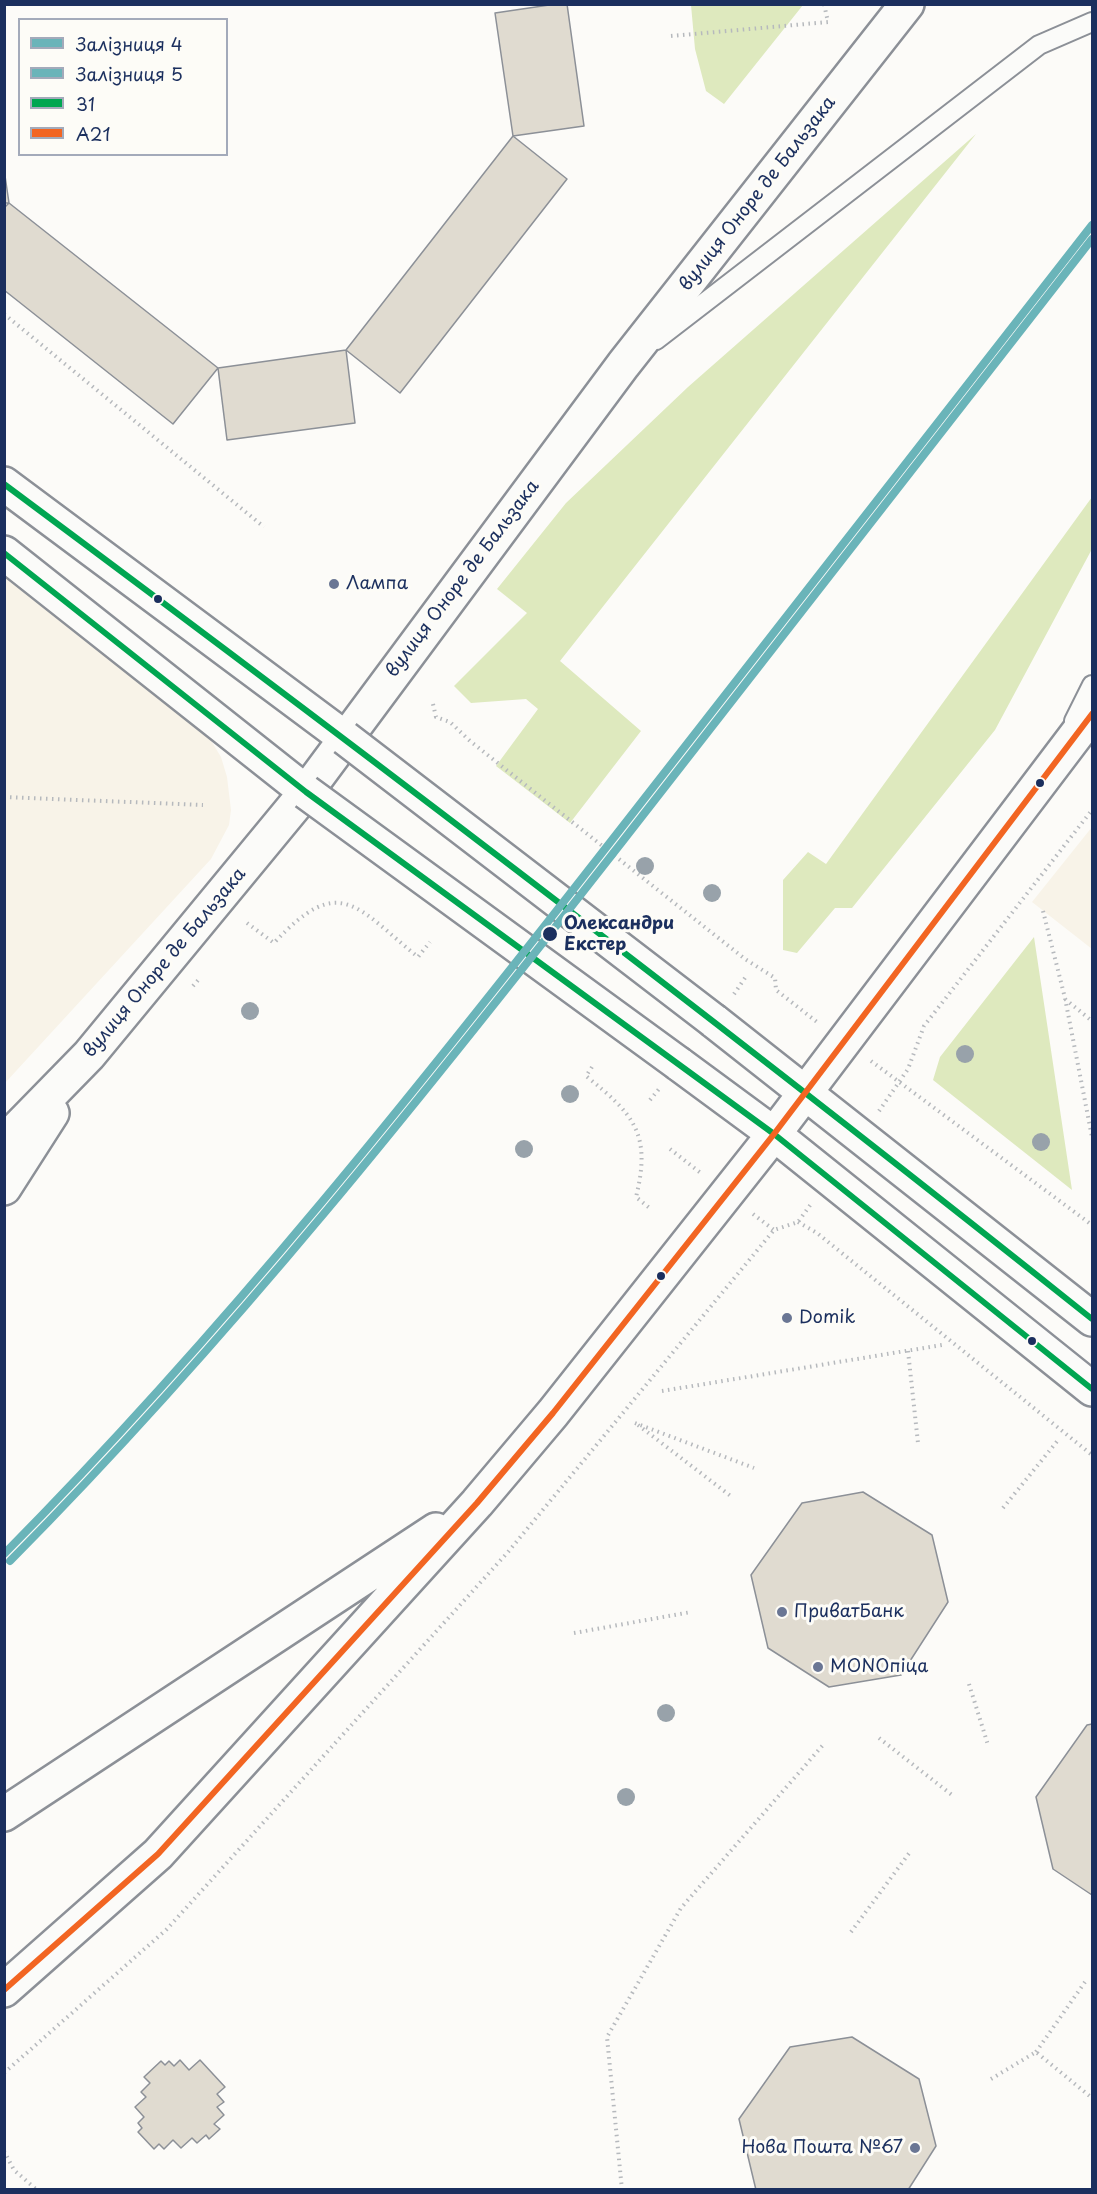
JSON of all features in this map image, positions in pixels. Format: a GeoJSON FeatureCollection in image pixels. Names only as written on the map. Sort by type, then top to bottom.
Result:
{"type":"FeatureCollection","features":[{"type":"Feature","properties":{"kind":"street","name":"вулиця Оноре де Бальзака"},"geometry":{"type":"LineString","coordinates":[[4,1142],[89,1055],[306,792],[623,365],[907,4]]}},
{"type":"Feature","properties":{"kind":"street"},"geometry":{"type":"LineString","coordinates":[[4,484],[345,738],[806,1091],[1092,1319]]}},
{"type":"Feature","properties":{"kind":"street"},"geometry":{"type":"LineString","coordinates":[[4,554],[306,792],[774,1134],[1092,1389]]}},
{"type":"Feature","properties":{"kind":"street"},"geometry":{"type":"LineString","coordinates":[[4,1990],[158,1854],[477,1503],[553,1413],[774,1134],[1092,714]]}},
{"type":"Feature","properties":{"kind":"street"},"geometry":{"type":"LineString","coordinates":[[4,1188],[89,1055]]}},
{"type":"Feature","properties":{"kind":"street"},"geometry":{"type":"LineString","coordinates":[[4,1814],[477,1503]]}},
{"type":"Feature","properties":{"kind":"lane"},"geometry":{"type":"LineString","coordinates":[[623,365],[1039,45],[1092,22]]}},
{"type":"Feature","properties":{"kind":"lane"},"geometry":{"type":"LineString","coordinates":[[1048,774],[1092,685]]}},
{"type":"Feature","properties":{"kind":"path"},"geometry":{"type":"LineString","coordinates":[[670,36],[828,22],[824,4]]}},
{"type":"Feature","properties":{"kind":"path"},"geometry":{"type":"LineString","coordinates":[[4,314],[264,527]]}},
{"type":"Feature","properties":{"kind":"path"},"geometry":{"type":"LineString","coordinates":[[433,704],[436,717],[450,722],[470,741],[745,959],[775,978],[776,990]]}},
{"type":"Feature","properties":{"kind":"path"},"geometry":{"type":"LineString","coordinates":[[4,797],[203,806]]}},
{"type":"Feature","properties":{"kind":"path"},"geometry":{"type":"LineString","coordinates":[[862,1135],[908,1069],[924,1026],[1092,810]]}},
{"type":"Feature","properties":{"kind":"path"},"geometry":{"type":"LineString","coordinates":[[247,923],[274,943],[306,912],[327,902],[339,902],[356,907],[418,957],[430,942]]}},
{"type":"Feature","properties":{"kind":"path"},"geometry":{"type":"LineString","coordinates":[[1043,910],[1065,998],[1092,1137]]}},
{"type":"Feature","properties":{"kind":"path"},"geometry":{"type":"LineString","coordinates":[[1065,998],[1092,1021]]}},
{"type":"Feature","properties":{"kind":"path"},"geometry":{"type":"LineString","coordinates":[[592,1067],[586,1076],[614,1098],[640,1136],[642,1163],[636,1197],[652,1210]]}},
{"type":"Feature","properties":{"kind":"path"},"geometry":{"type":"LineString","coordinates":[[880,1067],[1092,1225]]}},
{"type":"Feature","properties":{"kind":"path"},"geometry":{"type":"LineString","coordinates":[[4,2073],[156,1941],[508,1552],[774,1230],[798,1222],[830,1179]]}},
{"type":"Feature","properties":{"kind":"path"},"geometry":{"type":"LineString","coordinates":[[798,1222],[817,1233],[1092,1455]]}},
{"type":"Feature","properties":{"kind":"path"},"geometry":{"type":"LineString","coordinates":[[662,1391],[942,1345]]}},
{"type":"Feature","properties":{"kind":"path"},"geometry":{"type":"LineString","coordinates":[[908,1351],[918,1443]]}},
{"type":"Feature","properties":{"kind":"path"},"geometry":{"type":"LineString","coordinates":[[732,1497],[635,1423],[754,1468]]}},
{"type":"Feature","properties":{"kind":"path"},"geometry":{"type":"LineString","coordinates":[[1003,1508],[1059,1439]]}},
{"type":"Feature","properties":{"kind":"path"},"geometry":{"type":"LineString","coordinates":[[574,1633],[691,1612]]}},
{"type":"Feature","properties":{"kind":"path"},"geometry":{"type":"LineString","coordinates":[[969,1684],[988,1745]]}},
{"type":"Feature","properties":{"kind":"path"},"geometry":{"type":"LineString","coordinates":[[879,1738],[952,1795]]}},
{"type":"Feature","properties":{"kind":"path"},"geometry":{"type":"LineString","coordinates":[[622,2190],[607,2037],[681,1908],[823,1744]]}},
{"type":"Feature","properties":{"kind":"path"},"geometry":{"type":"LineString","coordinates":[[851,1932],[910,1852]]}},
{"type":"Feature","properties":{"kind":"path"},"geometry":{"type":"LineString","coordinates":[[991,2079],[1036,2052],[1085,1982]]}},
{"type":"Feature","properties":{"kind":"path"},"geometry":{"type":"LineString","coordinates":[[1036,2052],[1092,2098]]}},
{"type":"Feature","properties":{"kind":"path"},"geometry":{"type":"LineString","coordinates":[[4,2151],[14,2170],[37,2190]]}},
{"type":"Feature","properties":{"kind":"shaded area"},"geometry":{"type":"Polygon","coordinates":[[[4,575],[207,734],[221,757],[227,777],[231,810],[229,825],[211,859],[5,1083],[4,575]]]}},
{"type":"Feature","properties":{"kind":"shaded area"},"geometry":{"type":"Polygon","coordinates":[[[1092,827],[1092,949],[1032,902],[1092,827]]]}},
{"type":"Feature","properties":{"kind":"green space"},"geometry":{"type":"Polygon","coordinates":[[[691,4],[803,5],[724,104],[706,91],[695,49],[691,4]]]}},
{"type":"Feature","properties":{"kind":"green space"},"geometry":{"type":"Polygon","coordinates":[[[976,134],[560,661],[641,731],[570,823],[496,766],[538,709],[526,699],[471,703],[454,686],[527,613],[497,589],[566,503],[688,387],[976,134]]]}},
{"type":"Feature","properties":{"kind":"green space"},"geometry":{"type":"Polygon","coordinates":[[[1092,497],[1092,549],[995,730],[852,908],[835,908],[797,953],[783,950],[783,880],[808,852],[826,864],[1092,497]]]}},
{"type":"Feature","properties":{"kind":"green space"},"geometry":{"type":"Polygon","coordinates":[[[1034,937],[1072,1190],[933,1080],[940,1057],[1034,937]]]}},
{"type":"Feature","properties":{"kind":"building"},"geometry":{"type":"Polygon","coordinates":[[[567,4],[584,126],[513,136],[495,13],[567,4]]]}},
{"type":"Feature","properties":{"kind":"building"},"geometry":{"type":"Polygon","coordinates":[[[513,136],[567,179],[400,393],[346,350],[513,136]]]}},
{"type":"Feature","properties":{"kind":"building"},"geometry":{"type":"Polygon","coordinates":[[[4,169],[9,203],[4,203],[4,169]]]}},
{"type":"Feature","properties":{"kind":"building"},"geometry":{"type":"Polygon","coordinates":[[[9,203],[218,368],[173,424],[4,290],[4,208],[9,203]]]}},
{"type":"Feature","properties":{"kind":"building"},"geometry":{"type":"Polygon","coordinates":[[[346,350],[355,423],[227,440],[218,368],[346,350]]]}},
{"type":"Feature","properties":{"kind":"building"},"geometry":{"type":"Polygon","coordinates":[[[863,1492],[932,1535],[948,1602],[901,1675],[829,1687],[768,1648],[751,1575],[802,1503],[863,1492]]]}},
{"type":"Feature","properties":{"kind":"building"},"geometry":{"type":"Polygon","coordinates":[[[1092,1724],[1092,1895],[1053,1869],[1036,1797],[1087,1725],[1092,1724]]]}},
{"type":"Feature","properties":{"kind":"building"},"geometry":{"type":"Polygon","coordinates":[[[852,2037],[919,2079],[936,2146],[908,2190],[756,2190],[739,2119],[790,2047],[852,2037]]]}},
{"type":"Feature","properties":{"kind":"building"},"geometry":{"type":"Polygon","coordinates":[[[180,2060],[189,2070],[200,2060],[225,2087],[217,2094],[224,2102],[217,2107],[224,2115],[214,2124],[220,2129],[209,2139],[206,2135],[197,2143],[192,2138],[181,2148],[173,2140],[164,2149],[159,2144],[154,2149],[138,2132],[142,2128],[138,2123],[144,2117],[135,2107],[146,2097],[141,2092],[150,2083],[144,2077],[161,2061],[165,2065],[169,2061],[174,2066],[180,2060]]]}},
{"type":"Feature","properties":{"kind":"rail line","name":"4"},"geometry":{"type":"LineString","coordinates":[[4,1554],[167,1381],[322,1202],[398,1110],[546,925],[1092,225]]}},
{"type":"Feature","properties":{"kind":"rail line","name":"5"},"geometry":{"type":"LineString","coordinates":[[10,1561],[172,1389],[402,1119],[622,842],[1092,239]]}},
{"type":"Feature","properties":{"kind":"transit line","name":"31"},"geometry":{"type":"LineString","coordinates":[[4,484],[552,897],[1092,1319]]}},
{"type":"Feature","properties":{"kind":"transit line","name":"31"},"geometry":{"type":"LineString","coordinates":[[4,553],[306,792],[774,1134],[1092,1389]]}},
{"type":"Feature","properties":{"kind":"transit line","name":"А21"},"geometry":{"type":"LineString","coordinates":[[4,1990],[158,1854],[477,1503],[553,1413],[774,1134],[1092,714]]}},
{"type":"Feature","properties":{"kind":"place","name":"Лампа"},"geometry":{"type":"Point","coordinates":[334,584]}},
{"type":"Feature","properties":{"kind":"place","name":"Олександри Екстер"},"geometry":{"type":"Point","coordinates":[550,934]}},
{"type":"Feature","properties":{"kind":"place","name":"Domik"},"geometry":{"type":"Point","coordinates":[787,1318]}},
{"type":"Feature","properties":{"kind":"place","name":"ПриватБанк"},"geometry":{"type":"Point","coordinates":[782,1612]}},
{"type":"Feature","properties":{"kind":"place","name":"MONOпіца"},"geometry":{"type":"Point","coordinates":[818,1667]}},
{"type":"Feature","properties":{"kind":"place","name":"Нова Пошта №67"},"geometry":{"type":"Point","coordinates":[915,2148]}}]}
